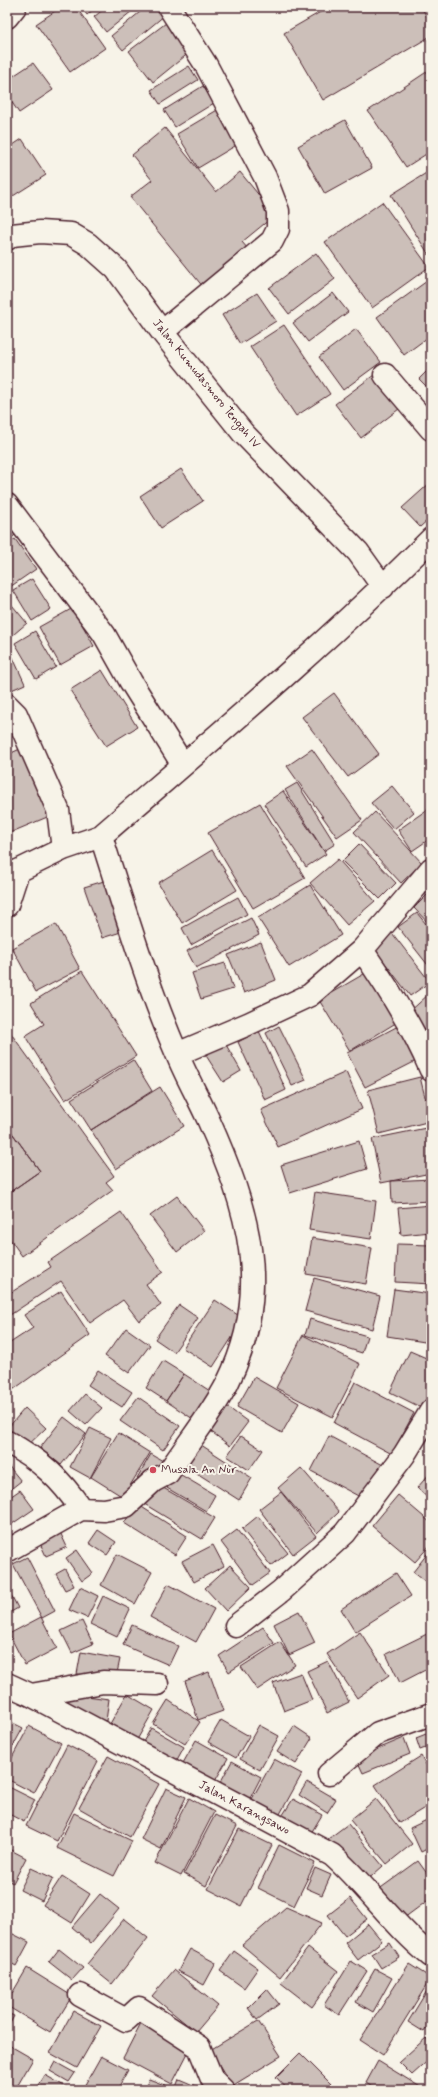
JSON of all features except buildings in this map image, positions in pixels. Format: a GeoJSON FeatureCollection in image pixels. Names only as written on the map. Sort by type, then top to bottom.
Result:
{"type":"FeatureCollection","features":[{"type":"Feature","properties":{"kind":"street"},"geometry":{"type":"LineString","coordinates":[[7,17],[15,7]]}},
{"type":"Feature","properties":{"kind":"street"},"geometry":{"type":"LineString","coordinates":[[162,332],[272,241],[278,229],[278,211],[265,177],[206,65],[169,7]]}},
{"type":"Feature","properties":{"kind":"street","name":"Jalan Kumudasmoro Tengah IV"},"geometry":{"type":"LineString","coordinates":[[7,239],[12,235],[40,232],[71,234],[88,244],[116,269],[162,332],[243,433],[358,552],[383,587]]}},
{"type":"Feature","properties":{"kind":"street"},"geometry":{"type":"LineString","coordinates":[[385,375],[431,429]]}},
{"type":"Feature","properties":{"kind":"street"},"geometry":{"type":"LineString","coordinates":[[7,505],[104,634],[131,682],[183,765]]}},
{"type":"Feature","properties":{"kind":"street"},"geometry":{"type":"LineString","coordinates":[[7,905],[13,872],[63,849],[101,836],[383,587],[431,539]]}},
{"type":"Feature","properties":{"kind":"street"},"geometry":{"type":"LineString","coordinates":[[7,705],[16,714],[58,810],[63,849]]}},
{"type":"Feature","properties":{"kind":"street"},"geometry":{"type":"LineString","coordinates":[[7,1551],[81,1509],[104,1510],[126,1506],[153,1481],[168,1473],[227,1383],[246,1332],[252,1298],[253,1267],[247,1224],[233,1178],[208,1119],[177,1054],[132,932],[101,836]]}},
{"type":"Feature","properties":{"kind":"street"},"geometry":{"type":"LineString","coordinates":[[177,1054],[248,1024],[310,995],[362,950],[431,869]]}},
{"type":"Feature","properties":{"kind":"street"},"geometry":{"type":"LineString","coordinates":[[362,950],[388,986],[418,1038],[431,1070]]}},
{"type":"Feature","properties":{"kind":"street"},"geometry":{"type":"LineString","coordinates":[[236,1626],[281,1591],[345,1532],[404,1455],[431,1411]]}},
{"type":"Feature","properties":{"kind":"street"},"geometry":{"type":"LineString","coordinates":[[7,1442],[34,1458],[53,1473],[81,1509]]}},
{"type":"Feature","properties":{"kind":"street"},"geometry":{"type":"LineString","coordinates":[[31,1695],[103,1682],[157,1684]]}},
{"type":"Feature","properties":{"kind":"street","name":"Jalan Karangsawo"},"geometry":{"type":"LineString","coordinates":[[7,1684],[31,1695],[332,1855],[356,1876],[410,1938],[431,1956]]}},
{"type":"Feature","properties":{"kind":"street"},"geometry":{"type":"LineString","coordinates":[[329,1774],[378,1733],[431,1714]]}},
{"type":"Feature","properties":{"kind":"street"},"geometry":{"type":"LineString","coordinates":[[80,1995],[126,2020],[139,2008],[199,2047],[212,2079],[223,2090]]}},
{"type":"Feature","properties":{"kind":"place","name":"Musala An Nur"},"geometry":{"type":"Point","coordinates":[153,1470]}}]}
